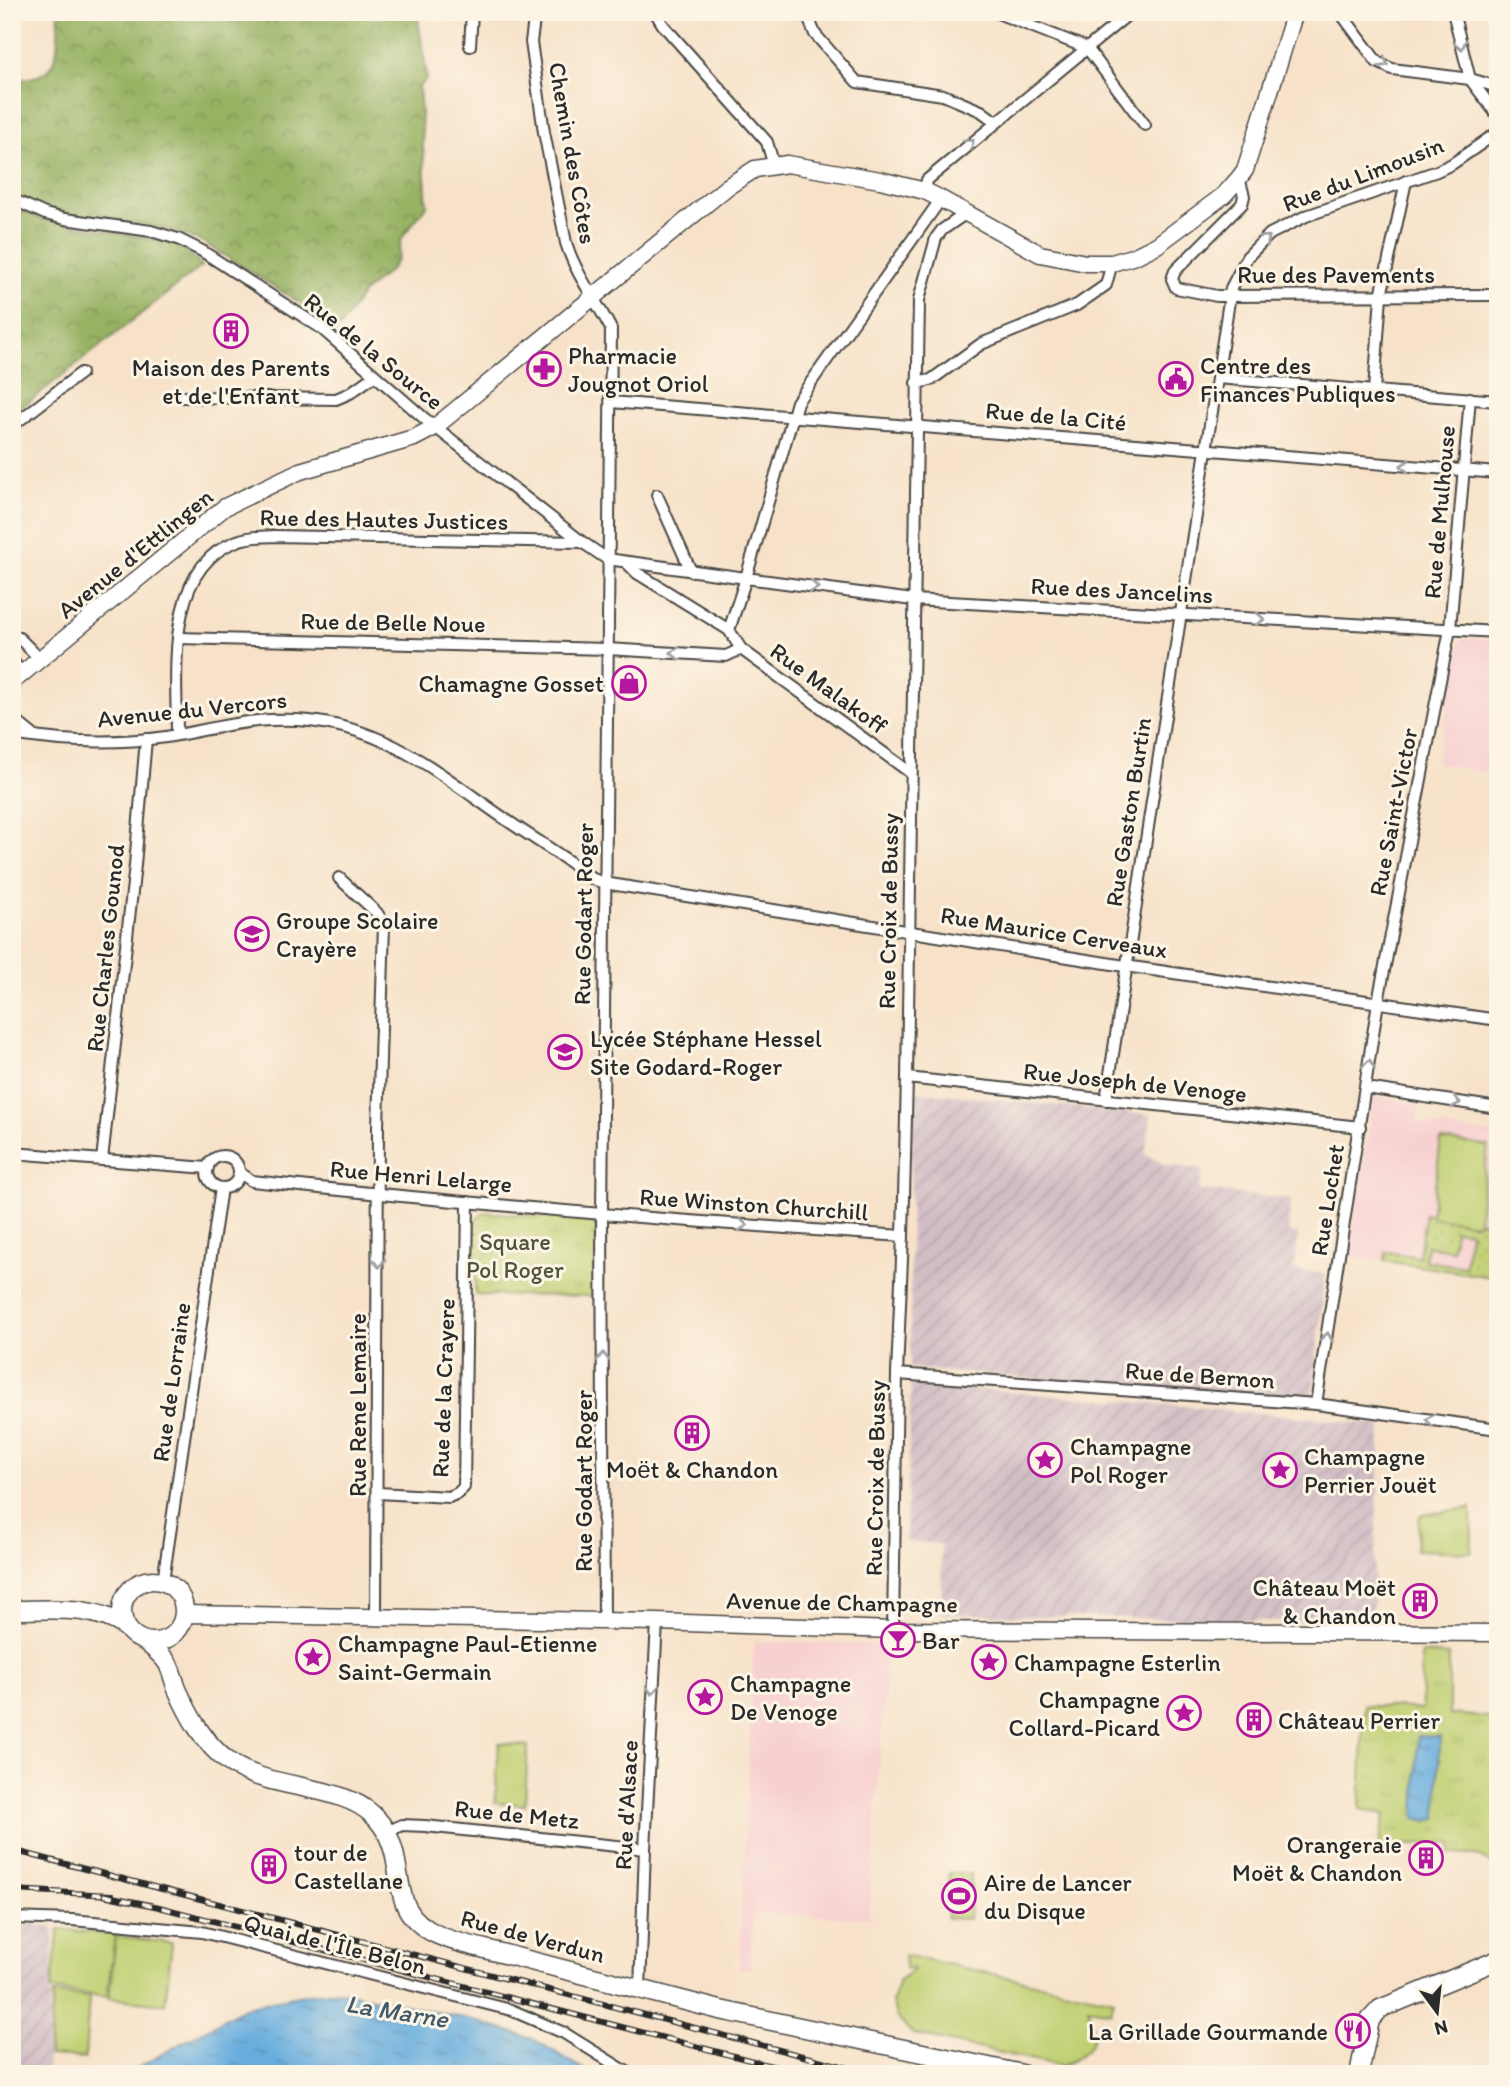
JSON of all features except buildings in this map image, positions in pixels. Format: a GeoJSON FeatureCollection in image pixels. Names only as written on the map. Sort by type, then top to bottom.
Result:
{"type":"FeatureCollection","features":[{"type":"Feature","properties":{"kind":"main road"},"geometry":{"type":"LineString","coordinates":[[94,1612],[126,1595],[146,1580],[163,1581],[179,1594],[184,1604],[183,1622],[174,1634],[161,1642],[145,1642],[131,1634],[126,1627],[121,1611],[126,1595]]}},
{"type":"Feature","properties":{"kind":"main road"},"geometry":{"type":"LineString","coordinates":[[12,1610],[94,1612],[126,1627]]}},
{"type":"Feature","properties":{"kind":"main road"},"geometry":{"type":"LineString","coordinates":[[167,1663],[174,1634]]}},
{"type":"Feature","properties":{"kind":"main road","name":"Rue de Verdun"},"geometry":{"type":"LineString","coordinates":[[145,1642],[167,1663],[185,1707],[206,1740],[229,1762],[270,1781],[344,1799],[373,1815],[386,1832],[394,1852],[407,1909],[432,1932],[448,1940],[720,2010],[1022,2074]]}},
{"type":"Feature","properties":{"kind":"main road"},"geometry":{"type":"LineString","coordinates":[[1359,2074],[1373,2013],[1498,1960]]}},
{"type":"Feature","properties":{"kind":"street"},"geometry":{"type":"LineString","coordinates":[[470,46],[471,12]]}},
{"type":"Feature","properties":{"kind":"street","name":"Chemin des Côtes"},"geometry":{"type":"LineString","coordinates":[[535,12],[531,42],[544,132],[566,243],[571,259],[592,297]]}},
{"type":"Feature","properties":{"kind":"street"},"geometry":{"type":"LineString","coordinates":[[655,12],[663,25],[767,142],[774,166],[787,164],[880,180],[925,191],[968,212],[1040,254],[1086,263],[1112,263],[1157,245],[1224,195],[1239,178],[1245,170],[1295,12]]}},
{"type":"Feature","properties":{"kind":"street"},"geometry":{"type":"LineString","coordinates":[[806,12],[815,34],[857,82],[943,95],[981,111],[996,122]]}},
{"type":"Feature","properties":{"kind":"street"},"geometry":{"type":"LineString","coordinates":[[995,12],[1087,48],[1145,125]]}},
{"type":"Feature","properties":{"kind":"street"},"geometry":{"type":"LineString","coordinates":[[925,191],[927,180],[1130,12]]}},
{"type":"Feature","properties":{"kind":"street"},"geometry":{"type":"LineString","coordinates":[[1340,12],[1377,62],[1392,69],[1470,79],[1498,87]]}},
{"type":"Feature","properties":{"kind":"street"},"geometry":{"type":"LineString","coordinates":[[1453,12],[1470,79],[1498,116]]}},
{"type":"Feature","properties":{"kind":"street","name":"Rue du Limousin"},"geometry":{"type":"LineString","coordinates":[[1206,450],[1229,295],[1247,257],[1270,234],[1306,216],[1452,164],[1498,132]]}},
{"type":"Feature","properties":{"kind":"street","name":"Avenue d'Ettlingen"},"geometry":{"type":"LineString","coordinates":[[17,678],[225,507],[300,471],[414,438],[435,427],[737,179],[755,169],[774,166]]}},
{"type":"Feature","properties":{"kind":"street","name":"Rue des Pavements"},"geometry":{"type":"LineString","coordinates":[[1239,178],[1244,196],[1242,204],[1175,271],[1172,279],[1176,288],[1217,296],[1498,295]]}},
{"type":"Feature","properties":{"kind":"street"},"geometry":{"type":"LineString","coordinates":[[1374,391],[1381,296],[1406,181]]}},
{"type":"Feature","properties":{"kind":"street"},"geometry":{"type":"LineString","coordinates":[[625,562],[637,573],[729,629],[797,402],[941,198]]}},
{"type":"Feature","properties":{"kind":"street","name":"Rue de la Source"},"geometry":{"type":"LineString","coordinates":[[12,199],[55,217],[151,231],[190,245],[308,318],[435,427],[607,559]]}},
{"type":"Feature","properties":{"kind":"street","name":"Rue Croix de Bussy"},"geometry":{"type":"LineString","coordinates":[[893,1630],[897,1374],[904,1236],[919,300],[931,250],[942,230],[968,212]]}},
{"type":"Feature","properties":{"kind":"street"},"geometry":{"type":"LineString","coordinates":[[916,383],[931,380],[981,344],[1077,305],[1106,285],[1112,263]]}},
{"type":"Feature","properties":{"kind":"street","name":"Rue Godart Roger"},"geometry":{"type":"LineString","coordinates":[[592,297],[611,329],[602,1213],[604,1621]]}},
{"type":"Feature","properties":{"kind":"street"},"geometry":{"type":"LineString","coordinates":[[12,426],[81,373]]}},
{"type":"Feature","properties":{"kind":"street"},"geometry":{"type":"LineString","coordinates":[[180,397],[336,399],[350,393],[374,376]]}},
{"type":"Feature","properties":{"kind":"street"},"geometry":{"type":"LineString","coordinates":[[1217,378],[1498,401]]}},
{"type":"Feature","properties":{"kind":"street","name":"Rue de Mulhouse"},"geometry":{"type":"LineString","coordinates":[[1450,629],[1470,398]]}},
{"type":"Feature","properties":{"kind":"street","name":"Rue de la Cité"},"geometry":{"type":"LineString","coordinates":[[611,402],[1498,473]]}},
{"type":"Feature","properties":{"kind":"street","name":"Rue Gaston Burtin"},"geometry":{"type":"LineString","coordinates":[[1106,1100],[1206,450]]}},
{"type":"Feature","properties":{"kind":"street"},"geometry":{"type":"LineString","coordinates":[[657,495],[691,571]]}},
{"type":"Feature","properties":{"kind":"street","name":"Rue des Hautes Justices"},"geometry":{"type":"LineString","coordinates":[[177,735],[178,638],[186,595],[196,572],[221,549],[246,538],[274,536],[582,542]]}},
{"type":"Feature","properties":{"kind":"street","name":"Rue des Jancelins"},"geometry":{"type":"LineString","coordinates":[[607,559],[913,600],[1498,632]]}},
{"type":"Feature","properties":{"kind":"street","name":"Rue Malakoff"},"geometry":{"type":"LineString","coordinates":[[729,629],[741,649],[911,774]]}},
{"type":"Feature","properties":{"kind":"street","name":"Rue Saint-Victor"},"geometry":{"type":"LineString","coordinates":[[1378,1002],[1450,629]]}},
{"type":"Feature","properties":{"kind":"street"},"geometry":{"type":"LineString","coordinates":[[12,635],[19,638],[40,659]]}},
{"type":"Feature","properties":{"kind":"street","name":"Rue de Belle Noue"},"geometry":{"type":"LineString","coordinates":[[178,638],[607,649],[726,656],[741,649]]}},
{"type":"Feature","properties":{"kind":"street"},"geometry":{"type":"LineString","coordinates":[[12,660],[17,678]]}},
{"type":"Feature","properties":{"kind":"street"},"geometry":{"type":"LineString","coordinates":[[12,718],[33,735]]}},
{"type":"Feature","properties":{"kind":"street","name":"Avenue du Vercors"},"geometry":{"type":"LineString","coordinates":[[12,734],[75,740],[146,739],[273,719],[317,721],[356,729],[383,739],[421,760],[514,826],[604,883]]}},
{"type":"Feature","properties":{"kind":"street","name":"Rue Charles Gounod"},"geometry":{"type":"LineString","coordinates":[[102,1160],[135,865],[146,739]]}},
{"type":"Feature","properties":{"kind":"street","name":"Rue Rene Lemaire"},"geometry":{"type":"LineString","coordinates":[[339,878],[377,913],[384,924],[380,1056],[376,1616]]}},
{"type":"Feature","properties":{"kind":"street","name":"Rue Maurice Cerveaux"},"geometry":{"type":"LineString","coordinates":[[604,883],[1125,966],[1498,1020]]}},
{"type":"Feature","properties":{"kind":"street","name":"Rue Lochet"},"geometry":{"type":"LineString","coordinates":[[1316,1404],[1378,1002]]}},
{"type":"Feature","properties":{"kind":"street","name":"Rue Joseph de Venoge"},"geometry":{"type":"LineString","coordinates":[[907,1078],[1360,1127]]}},
{"type":"Feature","properties":{"kind":"street"},"geometry":{"type":"LineString","coordinates":[[1366,1088],[1498,1108]]}},
{"type":"Feature","properties":{"kind":"street"},"geometry":{"type":"LineString","coordinates":[[12,1153],[208,1168]]}},
{"type":"Feature","properties":{"kind":"street"},"geometry":{"type":"LineString","coordinates":[[228,1156],[237,1163],[240,1173],[236,1183],[221,1188],[212,1183],[208,1168],[218,1157],[228,1156]]}},
{"type":"Feature","properties":{"kind":"street","name":"Rue Henri Lelarge"},"geometry":{"type":"LineString","coordinates":[[240,1173],[252,1181],[380,1195],[602,1213]]}},
{"type":"Feature","properties":{"kind":"street","name":"Rue de Lorraine"},"geometry":{"type":"LineString","coordinates":[[163,1581],[221,1188]]}},
{"type":"Feature","properties":{"kind":"street","name":"Rue de la Crayere"},"geometry":{"type":"LineString","coordinates":[[378,1493],[449,1497],[464,1487],[468,1202]]}},
{"type":"Feature","properties":{"kind":"street","name":"Rue Winston Churchill"},"geometry":{"type":"LineString","coordinates":[[602,1213],[904,1236]]}},
{"type":"Feature","properties":{"kind":"street","name":"Rue de Bernon"},"geometry":{"type":"LineString","coordinates":[[897,1374],[1316,1404],[1498,1429]]}},
{"type":"Feature","properties":{"kind":"street","name":"Avenue de Champagne"},"geometry":{"type":"LineString","coordinates":[[184,1614],[657,1622],[893,1630],[1498,1633]]}},
{"type":"Feature","properties":{"kind":"street","name":"Rue d'Alsace"},"geometry":{"type":"LineString","coordinates":[[640,1990],[657,1622]]}},
{"type":"Feature","properties":{"kind":"street","name":"Rue de Metz"},"geometry":{"type":"LineString","coordinates":[[386,1832],[402,1825],[425,1826],[645,1849]]}},
{"type":"Feature","properties":{"kind":"street","name":"Quai de l'Île Belon"},"geometry":{"type":"LineString","coordinates":[[12,1919],[72,1920],[202,1932],[511,2010],[564,2033],[630,2074]]}},
{"type":"Feature","properties":{"kind":"shaded area"},"geometry":{"type":"Polygon","coordinates":[[[1465,638],[1498,640],[1498,775],[1436,763],[1460,642],[1465,638]]]}},
{"type":"Feature","properties":{"kind":"shaded area"},"geometry":{"type":"Polygon","coordinates":[[[911,1091],[1151,1115],[1145,1154],[1165,1165],[1202,1169],[1200,1190],[1291,1199],[1288,1233],[1298,1234],[1294,1270],[1325,1274],[1312,1403],[910,1368],[911,1091]]]}},
{"type":"Feature","properties":{"kind":"shaded area"},"geometry":{"type":"Polygon","coordinates":[[[1376,1096],[1419,1103],[1417,1123],[1498,1135],[1498,1278],[1349,1256],[1373,1098],[1376,1096]]]}},
{"type":"Feature","properties":{"kind":"shaded area"},"geometry":{"type":"Polygon","coordinates":[[[911,1384],[1381,1425],[1372,1623],[942,1614],[941,1544],[906,1541],[911,1384]]]}},
{"type":"Feature","properties":{"kind":"shaded area"},"geometry":{"type":"Polygon","coordinates":[[[754,1641],[886,1645],[885,1705],[869,1918],[753,1913],[750,1969],[739,1968],[754,1641]]]}},
{"type":"Feature","properties":{"kind":"shaded area"},"geometry":{"type":"Polygon","coordinates":[[[12,1925],[54,1927],[47,2074],[12,2074],[12,1925]]]}},
{"type":"Feature","properties":{"kind":"green space"},"geometry":{"type":"Polygon","coordinates":[[[59,12],[417,12],[427,78],[419,87],[427,206],[405,233],[398,258],[390,270],[363,293],[340,328],[201,241],[142,224],[70,216],[48,210],[12,194],[12,77],[34,77],[50,68],[57,52],[59,12]]]}},
{"type":"Feature","properties":{"kind":"green space"},"geometry":{"type":"Polygon","coordinates":[[[12,205],[41,219],[180,244],[202,266],[12,415],[12,205]]]}},
{"type":"Feature","properties":{"kind":"green space"},"geometry":{"type":"Polygon","coordinates":[[[1441,1140],[1488,1146],[1478,1224],[1431,1217],[1441,1140]]]}},
{"type":"Feature","properties":{"kind":"green space","name":"Square Pol Roger"},"geometry":{"type":"Polygon","coordinates":[[[484,1212],[596,1221],[596,1296],[475,1295],[475,1221],[484,1212]]]}},
{"type":"Feature","properties":{"kind":"green space"},"geometry":{"type":"Polygon","coordinates":[[[1425,1214],[1477,1224],[1478,1221],[1498,1224],[1498,1278],[1385,1261],[1386,1252],[1419,1257],[1425,1214]],[[1455,1230],[1452,1250],[1427,1246],[1425,1261],[1465,1267],[1470,1232],[1455,1230]]]}},
{"type":"Feature","properties":{"kind":"green space"},"geometry":{"type":"Polygon","coordinates":[[[1471,1508],[1472,1552],[1416,1550],[1420,1515],[1471,1508]]]}},
{"type":"Feature","properties":{"kind":"green space"},"geometry":{"type":"Polygon","coordinates":[[[1421,1653],[1449,1655],[1449,1714],[1498,1718],[1498,1867],[1476,1855],[1451,1854],[1452,1843],[1405,1845],[1404,1853],[1377,1853],[1385,1814],[1360,1809],[1364,1705],[1422,1709],[1421,1653]]]}},
{"type":"Feature","properties":{"kind":"green space"},"geometry":{"type":"Polygon","coordinates":[[[499,1743],[528,1746],[525,1805],[495,1803],[499,1743]]]}},
{"type":"Feature","properties":{"kind":"green space","name":"Aire de Lancer du Disque"},"geometry":{"type":"Polygon","coordinates":[[[949,1873],[971,1874],[969,1919],[947,1918],[949,1873]]]}},
{"type":"Feature","properties":{"kind":"green space"},"geometry":{"type":"Polygon","coordinates":[[[59,1929],[115,1935],[107,1997],[51,1990],[59,1929]]]}},
{"type":"Feature","properties":{"kind":"green space"},"geometry":{"type":"Polygon","coordinates":[[[116,1936],[172,1943],[165,2004],[109,1998],[116,1936]]]}},
{"type":"Feature","properties":{"kind":"green space"},"geometry":{"type":"Polygon","coordinates":[[[904,1955],[1114,2000],[1111,2012],[1088,2008],[1093,2029],[1091,2044],[1081,2055],[1062,2066],[913,2034],[897,2018],[892,2002],[899,1980],[914,1969],[905,1968],[904,1955]]]}},
{"type":"Feature","properties":{"kind":"green space"},"geometry":{"type":"Polygon","coordinates":[[[53,1994],[89,1997],[85,2058],[49,2056],[53,1994]]]}},
{"type":"Feature","properties":{"kind":"water"},"geometry":{"type":"Polygon","coordinates":[[[1418,1736],[1440,1737],[1437,1819],[1426,1821],[1415,1818],[1418,1736]]]}},
{"type":"Feature","properties":{"kind":"water","name":"La Marne"},"geometry":{"type":"Polygon","coordinates":[[[340,1991],[473,2020],[533,2039],[591,2074],[127,2074],[246,2007],[298,1995],[340,1991]]]}},
{"type":"Feature","properties":{"kind":"railway"},"geometry":{"type":"LineString","coordinates":[[12,1850],[872,2074]]}},
{"type":"Feature","properties":{"kind":"railway"},"geometry":{"type":"LineString","coordinates":[[12,1890],[112,1895]]}},
{"type":"Feature","properties":{"kind":"railway"},"geometry":{"type":"LineString","coordinates":[[103,1895],[159,1907],[803,2074]]}},
{"type":"Feature","properties":{"kind":"place","name":"Maison des Parents et de l'Enfant"},"geometry":{"type":"Point","coordinates":[231,331]}},
{"type":"Feature","properties":{"kind":"place","name":"Pharmacie Jougnot Oriol"},"geometry":{"type":"Point","coordinates":[544,369]}},
{"type":"Feature","properties":{"kind":"place","name":"Centre des Finances Publiques"},"geometry":{"type":"Point","coordinates":[1176,379]}},
{"type":"Feature","properties":{"kind":"place","name":"Chamagne Gosset"},"geometry":{"type":"Point","coordinates":[629,683]}},
{"type":"Feature","properties":{"kind":"place","name":"Groupe Scolaire Crayère"},"geometry":{"type":"Point","coordinates":[252,934]}},
{"type":"Feature","properties":{"kind":"place","name":"Lycée Stéphane Hessel Site Godard-Roger"},"geometry":{"type":"Point","coordinates":[565,1052]}},
{"type":"Feature","properties":{"kind":"place","name":"Moёt & Chandon"},"geometry":{"type":"Point","coordinates":[692,1433]}},
{"type":"Feature","properties":{"kind":"place","name":"Champagne Pol Roger"},"geometry":{"type":"Point","coordinates":[1045,1460]}},
{"type":"Feature","properties":{"kind":"place","name":"Champagne Perrier Jouët"},"geometry":{"type":"Point","coordinates":[1280,1470]}},
{"type":"Feature","properties":{"kind":"place","name":"Château Moët & Chandon"},"geometry":{"type":"Point","coordinates":[1420,1601]}},
{"type":"Feature","properties":{"kind":"place","name":"Bar"},"geometry":{"type":"Point","coordinates":[898,1640]}},
{"type":"Feature","properties":{"kind":"place","name":"Champagne Paul-Etienne Saint-Germain"},"geometry":{"type":"Point","coordinates":[313,1657]}},
{"type":"Feature","properties":{"kind":"place","name":"Champagne Esterlin"},"geometry":{"type":"Point","coordinates":[989,1662]}},
{"type":"Feature","properties":{"kind":"place","name":"Champagne De Venoge"},"geometry":{"type":"Point","coordinates":[705,1697]}},
{"type":"Feature","properties":{"kind":"place","name":"Champagne Collard-Picard"},"geometry":{"type":"Point","coordinates":[1184,1713]}},
{"type":"Feature","properties":{"kind":"place","name":"Château Perrier"},"geometry":{"type":"Point","coordinates":[1254,1720]}},
{"type":"Feature","properties":{"kind":"place","name":"Orangeraie Moët & Chandon"},"geometry":{"type":"Point","coordinates":[1426,1858]}},
{"type":"Feature","properties":{"kind":"place","name":"tour de Castellane"},"geometry":{"type":"Point","coordinates":[269,1866]}},
{"type":"Feature","properties":{"kind":"place","name":"Aire de Lancer du Disque"},"geometry":{"type":"Point","coordinates":[959,1896]}},
{"type":"Feature","properties":{"kind":"place","name":"La Grillade Gourmande"},"geometry":{"type":"Point","coordinates":[1353,2031]}}]}
